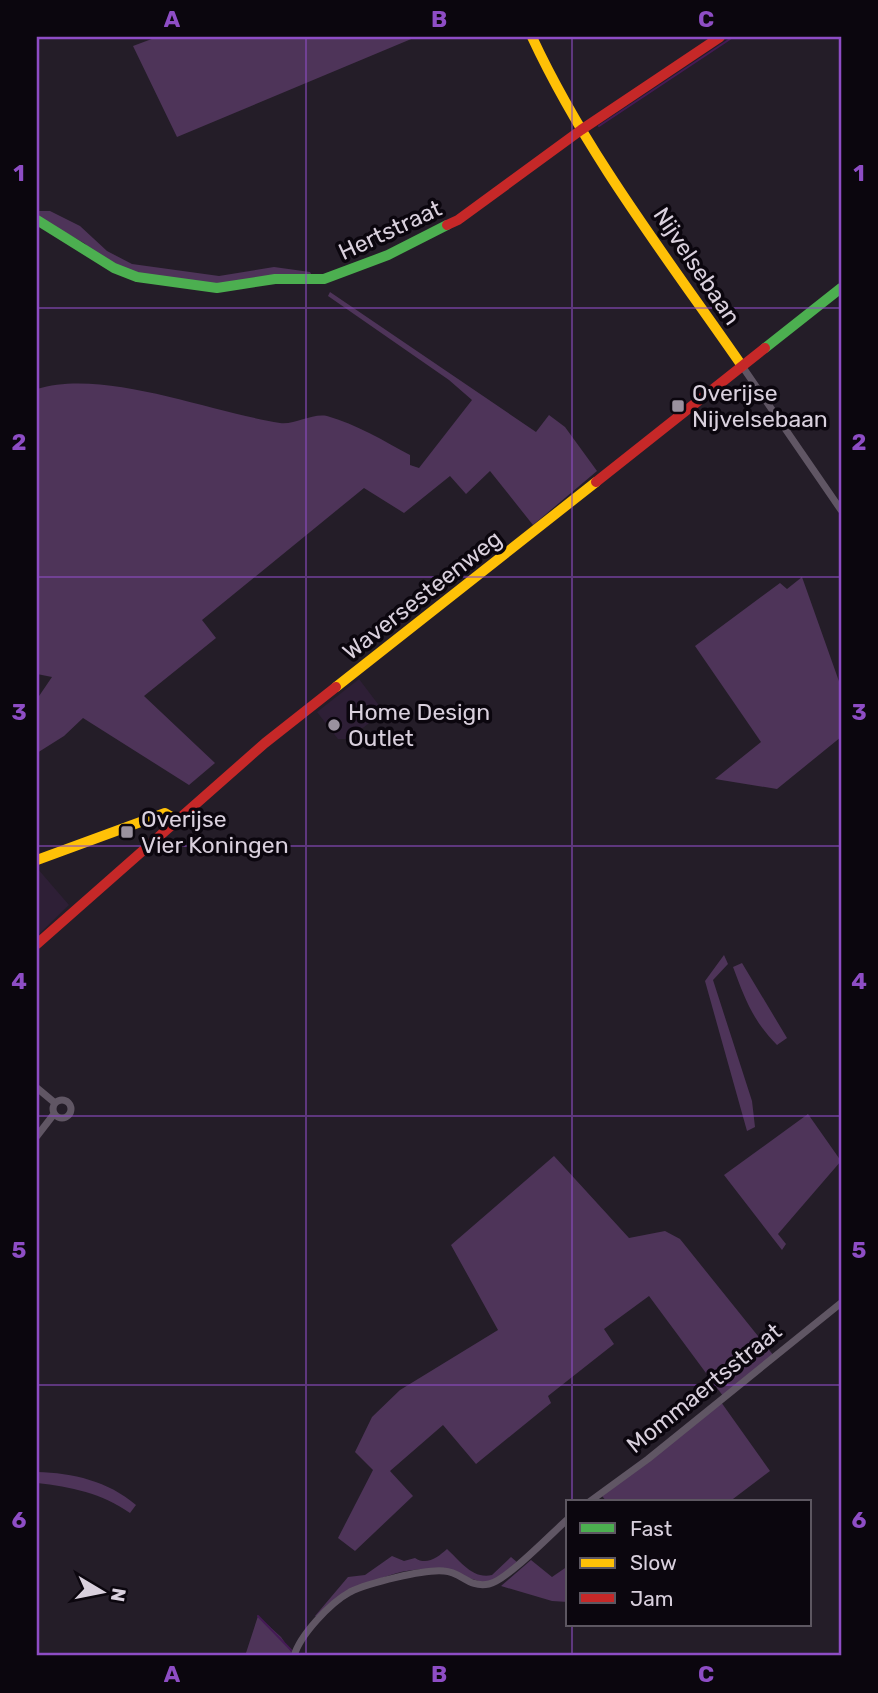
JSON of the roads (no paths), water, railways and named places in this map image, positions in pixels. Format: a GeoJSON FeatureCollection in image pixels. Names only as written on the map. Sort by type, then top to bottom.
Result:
{"type":"FeatureCollection","features":[{"type":"Feature","properties":{"kind":"main road","name":"Nijvelsebaan"},"geometry":{"type":"LineString","coordinates":[[532,37],[582,130],[742,366]]}},
{"type":"Feature","properties":{"kind":"main road","name":"Hertstraat"},"geometry":{"type":"LineString","coordinates":[[37,220],[105,263],[137,277],[217,288],[275,279],[324,279],[388,255],[458,220],[582,130],[720,37]]}},
{"type":"Feature","properties":{"kind":"main road","name":"Waversesteenweg"},"geometry":{"type":"LineString","coordinates":[[37,944],[265,743],[841,288]]}},
{"type":"Feature","properties":{"kind":"main road"},"geometry":{"type":"LineString","coordinates":[[37,860],[164,813],[177,820]]}},
{"type":"Feature","properties":{"kind":"street","name":"Nijvelsebaan"},"geometry":{"type":"LineString","coordinates":[[742,366],[841,510]]}},
{"type":"Feature","properties":{"kind":"street"},"geometry":{"type":"LineString","coordinates":[[37,1088],[55,1103]]}},
{"type":"Feature","properties":{"kind":"street"},"geometry":{"type":"LineString","coordinates":[[54,1114],[65,1117],[71,1107],[63,1100],[55,1103]]}},
{"type":"Feature","properties":{"kind":"street"},"geometry":{"type":"LineString","coordinates":[[37,1136],[54,1114],[55,1103]]}},
{"type":"Feature","properties":{"kind":"street","name":"Mommaertsstraat"},"geometry":{"type":"LineString","coordinates":[[592,1500],[648,1459],[841,1303]]}},
{"type":"Feature","properties":{"kind":"street"},"geometry":{"type":"LineString","coordinates":[[294,1656],[303,1636],[349,1592],[429,1571],[449,1572],[472,1584],[489,1584],[504,1576],[566,1521]]}},
{"type":"Feature","properties":{"kind":"waterway"},"geometry":{"type":"LineString","coordinates":[[599,126],[733,37]]}},
{"type":"Feature","properties":{"kind":"waterway"},"geometry":{"type":"LineString","coordinates":[[258,1616],[292,1651]]}},
{"type":"Feature","properties":{"kind":"place","name":"Overijse Nijvelsebaan"},"geometry":{"type":"Point","coordinates":[678,406]}},
{"type":"Feature","properties":{"kind":"place","name":"Home Design Outlet"},"geometry":{"type":"Point","coordinates":[334,725]}},
{"type":"Feature","properties":{"kind":"place","name":"Overijse Vier Koningen"},"geometry":{"type":"Point","coordinates":[127,832]}}]}
